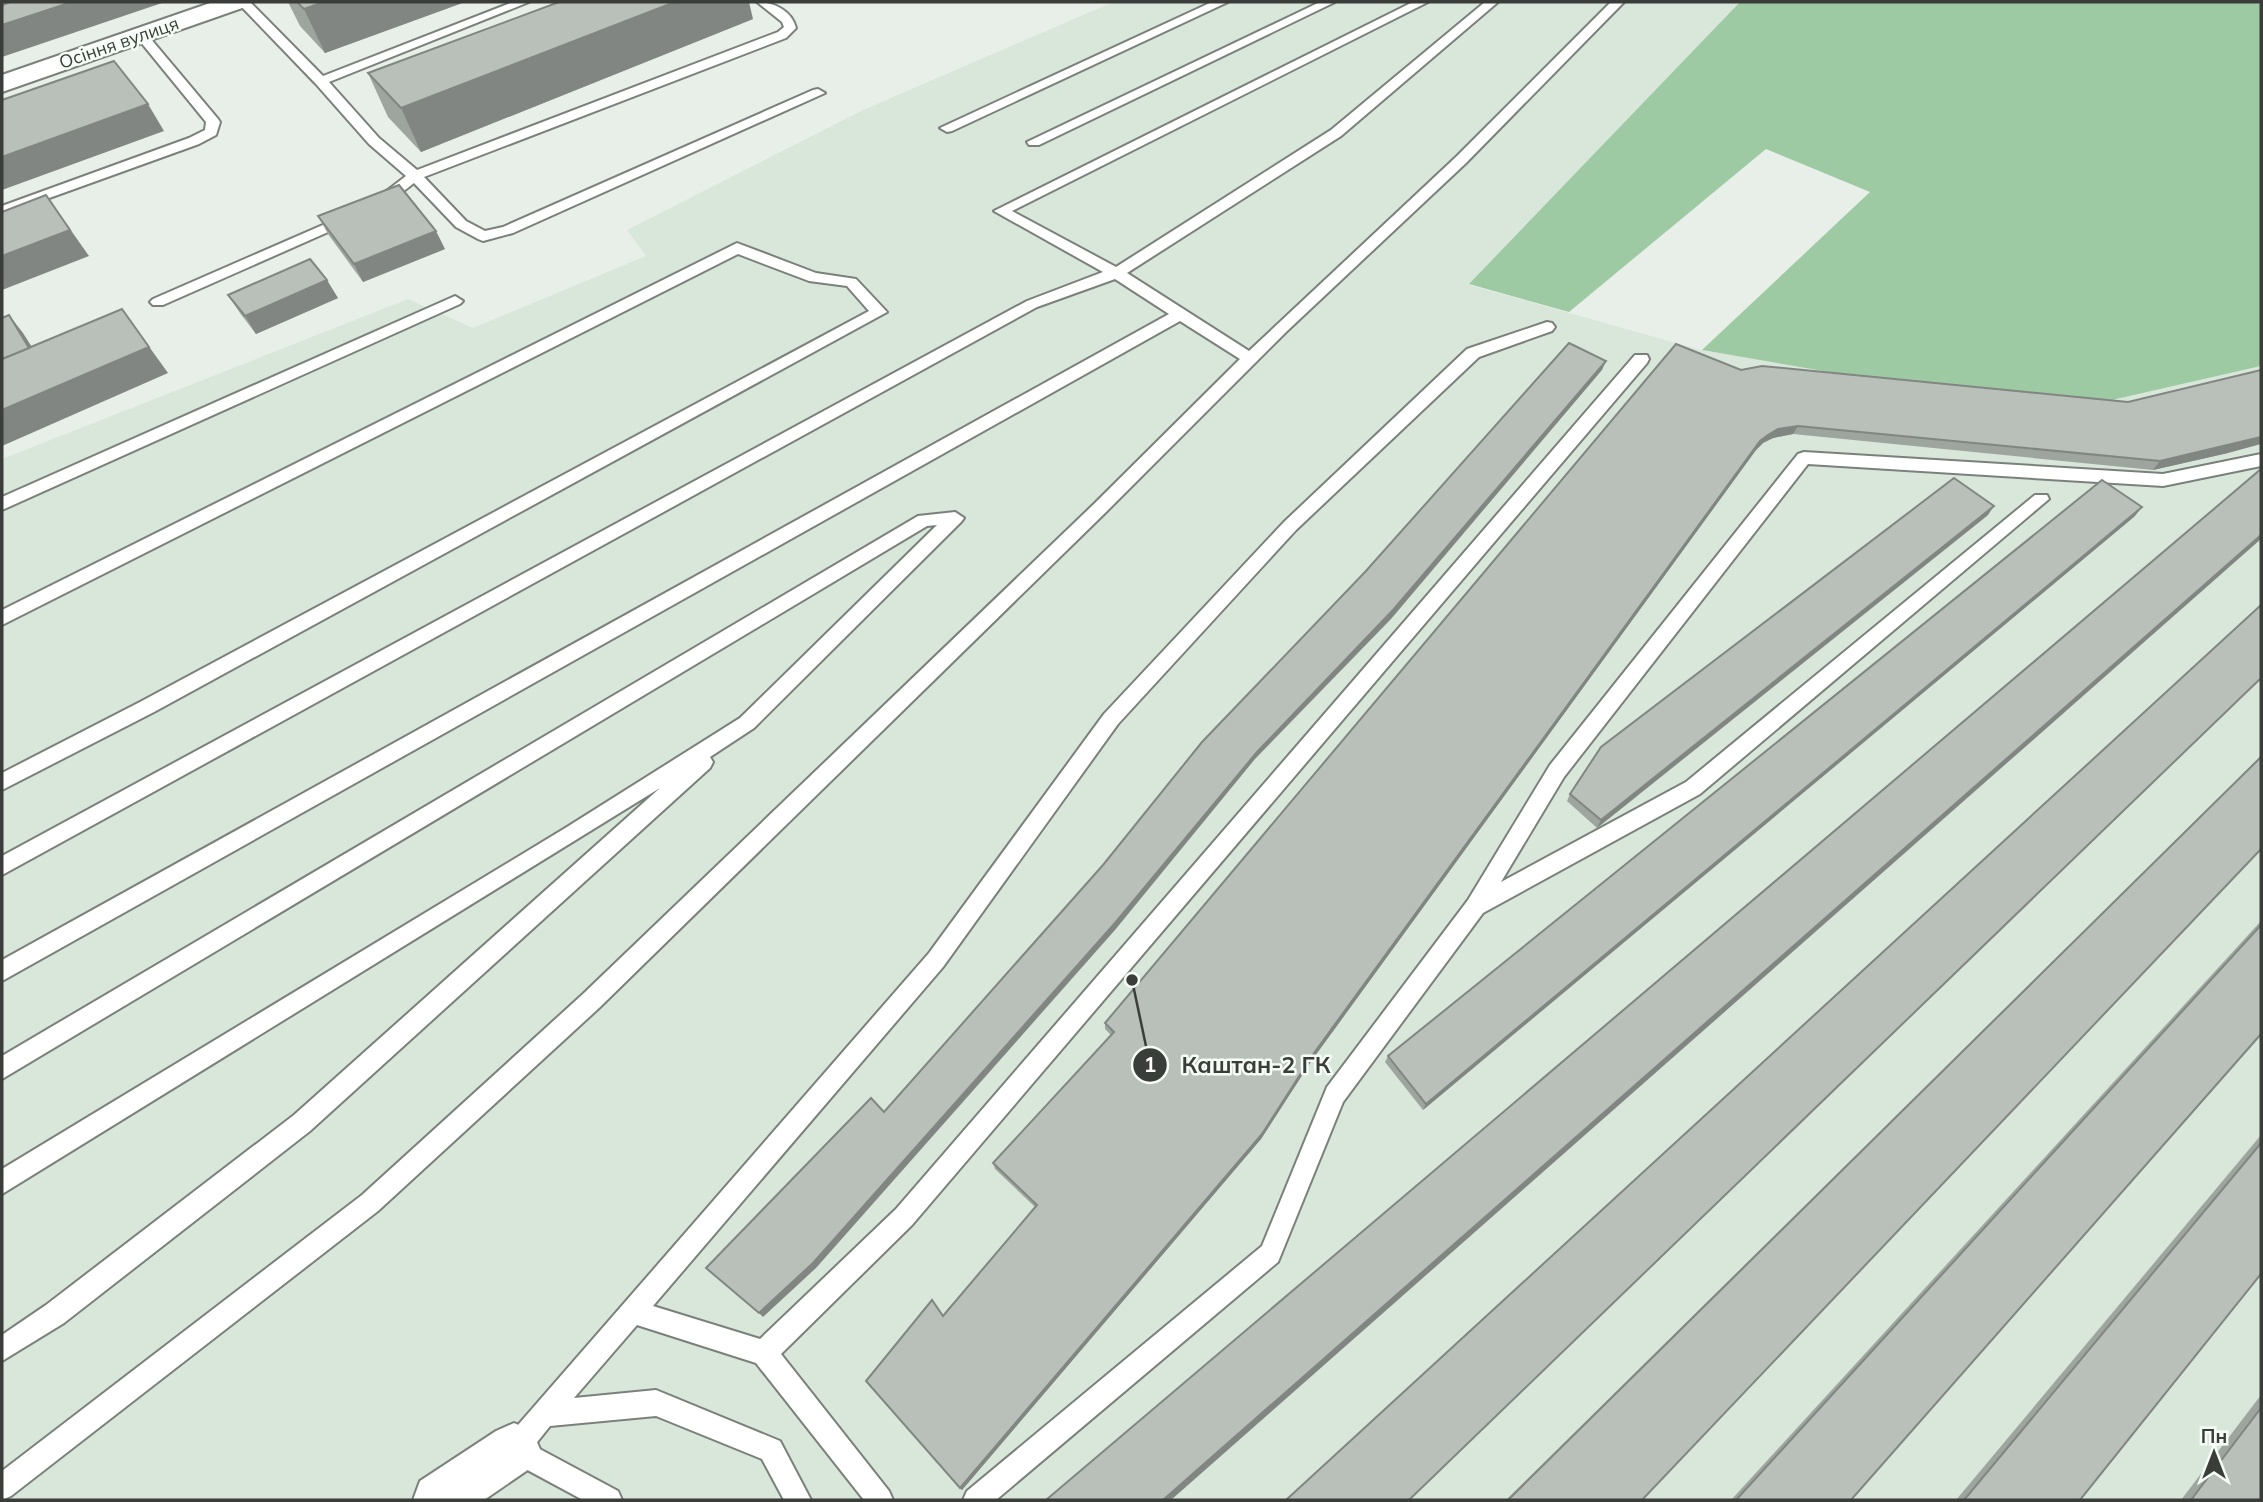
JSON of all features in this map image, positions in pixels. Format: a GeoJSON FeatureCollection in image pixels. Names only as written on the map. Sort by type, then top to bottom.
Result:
{"type":"FeatureCollection","features":[{"type":"Feature","properties":{"kind":"street","name":"Осіння вулиця"},"geometry":{"type":"LineString","coordinates":[[2,84],[236,2]]}},
{"type":"Feature","properties":{"kind":"street"},"geometry":{"type":"LineString","coordinates":[[439,1500],[529,1432]]}},
{"type":"Feature","properties":{"kind":"lane"},"geometry":{"type":"LineString","coordinates":[[243,2],[321,81],[374,141],[415,176],[461,224],[483,236],[508,230],[818,93]]}},
{"type":"Feature","properties":{"kind":"lane"},"geometry":{"type":"LineString","coordinates":[[321,81],[523,2]]}},
{"type":"Feature","properties":{"kind":"lane"},"geometry":{"type":"LineString","coordinates":[[158,302],[386,200],[415,176],[782,35],[790,28],[788,20],[763,2]]}},
{"type":"Feature","properties":{"kind":"lane"},"geometry":{"type":"LineString","coordinates":[[947,128],[1222,2]]}},
{"type":"Feature","properties":{"kind":"lane"},"geometry":{"type":"LineString","coordinates":[[1034,142],[1329,2]]}},
{"type":"Feature","properties":{"kind":"lane"},"geometry":{"type":"LineString","coordinates":[[1251,359],[1116,273],[1001,211],[1422,2]]}},
{"type":"Feature","properties":{"kind":"lane"},"geometry":{"type":"LineString","coordinates":[[2,866],[1032,304],[1116,273],[1336,133],[1492,2]]}},
{"type":"Feature","properties":{"kind":"lane"},"geometry":{"type":"LineString","coordinates":[[2,1488],[370,1203],[591,1001],[1251,359],[1461,160],[1619,2]]}},
{"type":"Feature","properties":{"kind":"lane"},"geometry":{"type":"LineString","coordinates":[[2,211],[211,132],[213,122],[141,35]]}},
{"type":"Feature","properties":{"kind":"lane"},"geometry":{"type":"LineString","coordinates":[[2,618],[737,248],[814,278],[851,282],[879,312],[147,707],[2,782]]}},
{"type":"Feature","properties":{"kind":"lane"},"geometry":{"type":"LineString","coordinates":[[2,504],[455,301]]}},
{"type":"Feature","properties":{"kind":"lane"},"geometry":{"type":"LineString","coordinates":[[2,971],[1180,314]]}},
{"type":"Feature","properties":{"kind":"lane"},"geometry":{"type":"LineString","coordinates":[[529,1432],[936,960],[1111,719],[1290,526],[1474,353],[1547,327]]}},
{"type":"Feature","properties":{"kind":"lane"},"geometry":{"type":"LineString","coordinates":[[764,1353],[904,1217],[1641,359]]}},
{"type":"Feature","properties":{"kind":"lane"},"geometry":{"type":"LineString","coordinates":[[976,1500],[1270,1254],[1335,1095],[1475,907],[1557,771],[1804,458],[2163,480],[2261,460]]}},
{"type":"Feature","properties":{"kind":"lane"},"geometry":{"type":"LineString","coordinates":[[1475,907],[1693,788],[2041,499]]}},
{"type":"Feature","properties":{"kind":"lane"},"geometry":{"type":"LineString","coordinates":[[2,1068],[924,520],[955,518],[747,723],[302,1123],[55,1314],[2,1349]]}},
{"type":"Feature","properties":{"kind":"lane"},"geometry":{"type":"LineString","coordinates":[[2,1182],[574,834],[747,723]]}},
{"type":"Feature","properties":{"kind":"lane"},"geometry":{"type":"LineString","coordinates":[[633,1311],[764,1353],[880,1500]]}},
{"type":"Feature","properties":{"kind":"lane"},"geometry":{"type":"LineString","coordinates":[[529,1432],[656,1403],[771,1451],[798,1500]]}},
{"type":"Feature","properties":{"kind":"lane"},"geometry":{"type":"LineString","coordinates":[[529,1432],[609,1500]]}},
{"type":"Feature","properties":{"kind":"shaded area"},"geometry":{"type":"Polygon","coordinates":[[[1113,2],[1740,2],[1470,285],[1701,350],[1858,377],[2112,400],[2261,366],[2261,1500],[2,1500],[2,459],[408,299],[473,328],[646,256],[627,230],[863,110],[1113,2]]]}},
{"type":"Feature","properties":{"kind":"green space"},"geometry":{"type":"Polygon","coordinates":[[[1740,2],[2261,2],[2261,366],[2112,400],[1858,377],[1702,350],[1870,192],[1766,149],[1569,312],[1469,284],[1740,2]]]}},
{"type":"Feature","properties":{"kind":"building"},"geometry":{"type":"Polygon","coordinates":[[[10,2],[72,2],[2,25],[2,5],[10,2]]]}},
{"type":"Feature","properties":{"kind":"building"},"geometry":{"type":"Polygon","coordinates":[[[297,2],[324,2],[304,9],[297,2]]]}},
{"type":"Feature","properties":{"kind":"building"},"geometry":{"type":"Polygon","coordinates":[[[559,2],[675,2],[401,108],[368,73],[559,2]]]}},
{"type":"Feature","properties":{"kind":"building"},"geometry":{"type":"Polygon","coordinates":[[[114,61],[148,104],[2,157],[2,100],[114,61]]]}},
{"type":"Feature","properties":{"kind":"building"},"geometry":{"type":"Polygon","coordinates":[[[399,185],[436,231],[354,264],[318,216],[399,185]]]}},
{"type":"Feature","properties":{"kind":"building"},"geometry":{"type":"Polygon","coordinates":[[[46,195],[70,230],[2,256],[2,212],[46,195]]]}},
{"type":"Feature","properties":{"kind":"building"},"geometry":{"type":"Polygon","coordinates":[[[310,259],[327,280],[245,316],[228,295],[310,259]]]}},
{"type":"Feature","properties":{"kind":"building"},"geometry":{"type":"Polygon","coordinates":[[[122,309],[149,347],[2,410],[2,359],[122,309]]]}},
{"type":"Feature","properties":{"kind":"building"},"geometry":{"type":"Polygon","coordinates":[[[9,315],[29,348],[2,359],[2,318],[9,315]]]}},
{"type":"Feature","properties":{"kind":"building"},"geometry":{"type":"Polygon","coordinates":[[[1569,343],[1606,361],[1393,610],[1257,752],[1115,923],[813,1263],[759,1313],[706,1268],[871,1098],[884,1112],[1103,865],[1202,742],[1365,572],[1569,343]]]}},
{"type":"Feature","properties":{"kind":"building"},"geometry":{"type":"Polygon","coordinates":[[[1676,344],[1741,370],[1762,366],[2128,402],[2261,370],[2261,437],[2160,461],[1798,426],[1778,429],[1760,441],[1314,1053],[1262,1134],[960,1488],[866,1381],[932,1300],[943,1316],[1037,1205],[993,1163],[1114,1032],[1105,1023],[1676,344]]]}},
{"type":"Feature","properties":{"kind":"building"},"geometry":{"type":"Polygon","coordinates":[[[2261,469],[2261,535],[1163,1500],[1046,1500],[2261,469]]]}},
{"type":"Feature","properties":{"kind":"building"},"geometry":{"type":"Polygon","coordinates":[[[1954,478],[1994,506],[1601,820],[1570,794],[1601,747],[1954,478]]]}},
{"type":"Feature","properties":{"kind":"building"},"geometry":{"type":"Polygon","coordinates":[[[2102,480],[2142,507],[1426,1104],[1388,1056],[2102,480]]]}},
{"type":"Feature","properties":{"kind":"building"},"geometry":{"type":"Polygon","coordinates":[[[2261,605],[2261,678],[1409,1500],[1286,1500],[2261,605]]]}},
{"type":"Feature","properties":{"kind":"building"},"geometry":{"type":"Polygon","coordinates":[[[2261,757],[2261,849],[1642,1500],[1508,1500],[2261,757]]]}},
{"type":"Feature","properties":{"kind":"building"},"geometry":{"type":"Polygon","coordinates":[[[2261,925],[2261,1034],[1851,1500],[1736,1500],[2261,925]]]}},
{"type":"Feature","properties":{"kind":"building"},"geometry":{"type":"Polygon","coordinates":[[[2261,1143],[2261,1274],[2080,1500],[1964,1500],[2261,1143]]]}},
{"type":"Feature","properties":{"kind":"building"},"geometry":{"type":"Polygon","coordinates":[[[2261,1408],[2261,1500],[2191,1500],[2261,1408]]]}},
{"type":"Feature","properties":{"kind":"place","name":"Каштан-2 ГК"},"geometry":{"type":"Point","coordinates":[1132,980]}}]}
